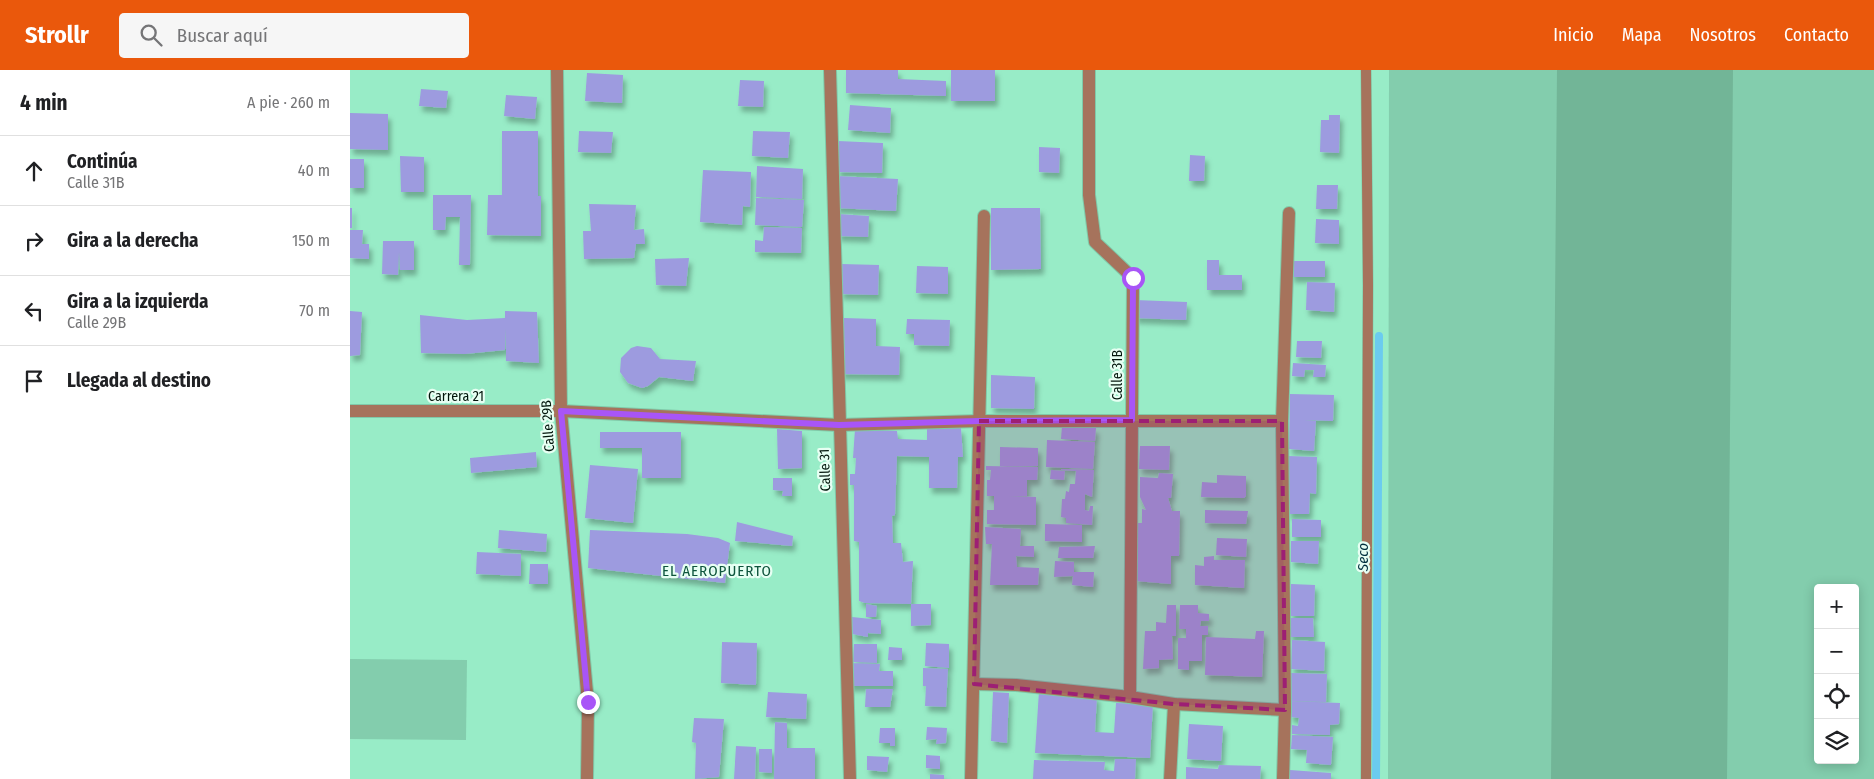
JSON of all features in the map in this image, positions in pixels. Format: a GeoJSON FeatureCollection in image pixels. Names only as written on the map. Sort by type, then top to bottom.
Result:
{"type":"FeatureCollection","features":[{"type":"Feature","properties":{"kind":"street","name":"Calle 29B"},"geometry":{"type":"LineString","coordinates":[[557,70],[561,411],[588,702],[587,779]]}},
{"type":"Feature","properties":{"kind":"street","name":"Calle 31"},"geometry":{"type":"LineString","coordinates":[[830,70],[850,779]]}},
{"type":"Feature","properties":{"kind":"street","name":"Calle 31B"},"geometry":{"type":"LineString","coordinates":[[1089,70],[1089,195],[1095,242],[1133,278],[1130,697]]}},
{"type":"Feature","properties":{"kind":"street"},"geometry":{"type":"LineString","coordinates":[[1283,779],[1285,710],[1282,421],[1288,213]]}},
{"type":"Feature","properties":{"kind":"street"},"geometry":{"type":"LineString","coordinates":[[971,779],[984,216]]}},
{"type":"Feature","properties":{"kind":"street","name":"Carrera 21"},"geometry":{"type":"LineString","coordinates":[[350,411],[561,411],[839,425],[979,421],[1282,421]]}},
{"type":"Feature","properties":{"kind":"street"},"geometry":{"type":"LineString","coordinates":[[974,684],[1130,697],[1174,704],[1285,710]]}},
{"type":"Feature","properties":{"kind":"street"},"geometry":{"type":"LineString","coordinates":[[1170,779],[1174,704]]}},
{"type":"Feature","properties":{"kind":"lane"},"geometry":{"type":"LineString","coordinates":[[1366,70],[1368,285],[1366,779]]}},
{"type":"Feature","properties":{"kind":"highlighted area"},"geometry":{"type":"Polygon","coordinates":[[[979,421],[1282,421],[1285,710],[1174,704],[974,684],[979,421]]]}},
{"type":"Feature","properties":{"kind":"green space"},"geometry":{"type":"Polygon","coordinates":[[[1389,70],[1579,70],[1575,779],[1388,779],[1389,70]]]}},
{"type":"Feature","properties":{"kind":"green space"},"geometry":{"type":"Polygon","coordinates":[[[1695,70],[1874,70],[1874,779],[1692,779],[1695,70]]]}},
{"type":"Feature","properties":{"kind":"green space"},"geometry":{"type":"Polygon","coordinates":[[[350,659],[467,660],[466,740],[350,739],[350,659]]]}},
{"type":"Feature","properties":{"kind":"building"},"geometry":{"type":"Polygon","coordinates":[[[846,70],[898,70],[898,79],[946,81],[946,96],[846,93],[846,70]]]}},
{"type":"Feature","properties":{"kind":"building"},"geometry":{"type":"Polygon","coordinates":[[[951,70],[995,70],[995,101],[951,101],[951,70]]]}},
{"type":"Feature","properties":{"kind":"building"},"geometry":{"type":"Polygon","coordinates":[[[587,73],[623,75],[622,103],[585,101],[587,73]]]}},
{"type":"Feature","properties":{"kind":"building"},"geometry":{"type":"Polygon","coordinates":[[[740,80],[764,81],[763,107],[738,106],[740,80]]]}},
{"type":"Feature","properties":{"kind":"building"},"geometry":{"type":"Polygon","coordinates":[[[421,89],[448,91],[446,108],[419,106],[421,89]]]}},
{"type":"Feature","properties":{"kind":"building"},"geometry":{"type":"Polygon","coordinates":[[[506,95],[537,97],[535,119],[504,116],[506,95]]]}},
{"type":"Feature","properties":{"kind":"building"},"geometry":{"type":"Polygon","coordinates":[[[850,105],[891,108],[890,133],[848,130],[850,105]]]}},
{"type":"Feature","properties":{"kind":"building"},"geometry":{"type":"Polygon","coordinates":[[[350,113],[388,114],[388,150],[350,149],[350,113]]]}},
{"type":"Feature","properties":{"kind":"building"},"geometry":{"type":"Polygon","coordinates":[[[1329,115],[1340,115],[1339,153],[1320,152],[1321,120],[1329,120],[1329,115]]]}},
{"type":"Feature","properties":{"kind":"building"},"geometry":{"type":"Polygon","coordinates":[[[502,131],[538,131],[538,196],[541,196],[541,236],[487,235],[488,195],[502,195],[502,131]]]}},
{"type":"Feature","properties":{"kind":"building"},"geometry":{"type":"Polygon","coordinates":[[[579,131],[613,132],[611,153],[578,152],[579,131]]]}},
{"type":"Feature","properties":{"kind":"building"},"geometry":{"type":"Polygon","coordinates":[[[753,131],[790,132],[788,158],[752,156],[753,131]]]}},
{"type":"Feature","properties":{"kind":"building"},"geometry":{"type":"Polygon","coordinates":[[[838,141],[883,143],[882,173],[837,172],[838,141]]]}},
{"type":"Feature","properties":{"kind":"building"},"geometry":{"type":"Polygon","coordinates":[[[1039,147],[1060,148],[1059,173],[1039,172],[1039,147]]]}},
{"type":"Feature","properties":{"kind":"building"},"geometry":{"type":"Polygon","coordinates":[[[1190,155],[1205,156],[1204,181],[1189,181],[1190,155]]]}},
{"type":"Feature","properties":{"kind":"building"},"geometry":{"type":"Polygon","coordinates":[[[400,156],[424,157],[424,192],[401,192],[400,156]]]}},
{"type":"Feature","properties":{"kind":"building"},"geometry":{"type":"Polygon","coordinates":[[[350,159],[364,159],[364,188],[350,188],[350,159]]]}},
{"type":"Feature","properties":{"kind":"building"},"geometry":{"type":"Polygon","coordinates":[[[757,166],[803,169],[802,199],[756,197],[757,166]]]}},
{"type":"Feature","properties":{"kind":"building"},"geometry":{"type":"Polygon","coordinates":[[[703,170],[751,172],[750,207],[743,206],[742,225],[700,222],[703,170]]]}},
{"type":"Feature","properties":{"kind":"building"},"geometry":{"type":"Polygon","coordinates":[[[836,176],[898,179],[896,211],[835,208],[836,176]]]}},
{"type":"Feature","properties":{"kind":"building"},"geometry":{"type":"Polygon","coordinates":[[[1317,185],[1338,185],[1337,209],[1316,209],[1317,185]]]}},
{"type":"Feature","properties":{"kind":"building"},"geometry":{"type":"Polygon","coordinates":[[[433,195],[471,195],[470,265],[459,265],[460,217],[446,217],[445,230],[433,230],[433,195]]]}},
{"type":"Feature","properties":{"kind":"building"},"geometry":{"type":"Polygon","coordinates":[[[756,198],[804,200],[802,227],[755,225],[756,198]]]}},
{"type":"Feature","properties":{"kind":"building"},"geometry":{"type":"Polygon","coordinates":[[[589,204],[636,205],[634,230],[644,229],[645,244],[636,244],[634,258],[584,259],[583,231],[591,231],[589,204]]]}},
{"type":"Feature","properties":{"kind":"building"},"geometry":{"type":"Polygon","coordinates":[[[350,208],[352,208],[352,228],[350,228],[350,208]]]}},
{"type":"Feature","properties":{"kind":"building"},"geometry":{"type":"Polygon","coordinates":[[[991,208],[1040,208],[1041,269],[991,270],[991,208]]]}},
{"type":"Feature","properties":{"kind":"building"},"geometry":{"type":"Polygon","coordinates":[[[838,214],[869,216],[868,237],[837,236],[838,214]]]}},
{"type":"Feature","properties":{"kind":"building"},"geometry":{"type":"Polygon","coordinates":[[[1316,219],[1339,220],[1339,244],[1315,243],[1316,219]]]}},
{"type":"Feature","properties":{"kind":"building"},"geometry":{"type":"Polygon","coordinates":[[[764,227],[802,228],[801,253],[755,252],[755,240],[763,241],[764,227]]]}},
{"type":"Feature","properties":{"kind":"building"},"geometry":{"type":"Polygon","coordinates":[[[350,230],[363,230],[362,244],[369,244],[369,259],[350,258],[350,230]]]}},
{"type":"Feature","properties":{"kind":"building"},"geometry":{"type":"Polygon","coordinates":[[[383,241],[414,241],[414,270],[400,270],[399,252],[398,275],[382,274],[383,241]]]}},
{"type":"Feature","properties":{"kind":"building"},"geometry":{"type":"Polygon","coordinates":[[[689,258],[686,286],[656,285],[655,259],[689,258]]]}},
{"type":"Feature","properties":{"kind":"building"},"geometry":{"type":"Polygon","coordinates":[[[1207,260],[1219,260],[1219,275],[1242,275],[1242,290],[1207,290],[1207,260]]]}},
{"type":"Feature","properties":{"kind":"building"},"geometry":{"type":"Polygon","coordinates":[[[1291,261],[1325,261],[1325,277],[1291,277],[1291,261]]]}},
{"type":"Feature","properties":{"kind":"building"},"geometry":{"type":"Polygon","coordinates":[[[841,264],[879,265],[878,295],[840,294],[841,264]]]}},
{"type":"Feature","properties":{"kind":"building"},"geometry":{"type":"Polygon","coordinates":[[[917,266],[948,267],[948,294],[916,293],[917,266]]]}},
{"type":"Feature","properties":{"kind":"building"},"geometry":{"type":"Polygon","coordinates":[[[1307,282],[1335,283],[1334,312],[1306,310],[1307,282]]]}},
{"type":"Feature","properties":{"kind":"building"},"geometry":{"type":"Polygon","coordinates":[[[1135,300],[1187,302],[1186,320],[1134,318],[1135,300]]]}},
{"type":"Feature","properties":{"kind":"building"},"geometry":{"type":"Polygon","coordinates":[[[350,311],[362,312],[360,355],[350,356],[350,311]]]}},
{"type":"Feature","properties":{"kind":"building"},"geometry":{"type":"Polygon","coordinates":[[[505,311],[537,312],[539,363],[506,361],[506,328],[505,350],[465,354],[421,353],[420,315],[467,320],[505,318],[505,311]]]}},
{"type":"Feature","properties":{"kind":"building"},"geometry":{"type":"Polygon","coordinates":[[[844,318],[876,319],[876,346],[900,347],[899,375],[840,374],[844,318]]]}},
{"type":"Feature","properties":{"kind":"building"},"geometry":{"type":"Polygon","coordinates":[[[907,319],[950,320],[949,346],[914,345],[914,334],[906,334],[907,319]]]}},
{"type":"Feature","properties":{"kind":"building"},"geometry":{"type":"Polygon","coordinates":[[[1297,341],[1322,341],[1321,358],[1296,357],[1297,341]]]}},
{"type":"Feature","properties":{"kind":"building"},"geometry":{"type":"Polygon","coordinates":[[[637,346],[651,348],[660,359],[696,361],[693,381],[659,377],[648,386],[642,388],[628,383],[620,372],[621,358],[631,348],[637,346]]]}},
{"type":"Feature","properties":{"kind":"building"},"geometry":{"type":"Polygon","coordinates":[[[1293,363],[1326,365],[1325,377],[1313,377],[1314,370],[1305,370],[1304,377],[1292,376],[1293,363]]]}},
{"type":"Feature","properties":{"kind":"building"},"geometry":{"type":"Polygon","coordinates":[[[991,375],[1035,377],[1034,409],[991,408],[991,375]]]}},
{"type":"Feature","properties":{"kind":"building"},"geometry":{"type":"Polygon","coordinates":[[[1290,394],[1334,395],[1333,421],[1304,420],[1316,421],[1314,451],[1289,449],[1290,394]]]}},
{"type":"Feature","properties":{"kind":"building"},"geometry":{"type":"Polygon","coordinates":[[[1062,426],[1096,428],[1095,441],[1061,439],[1062,426]]]}},
{"type":"Feature","properties":{"kind":"building"},"geometry":{"type":"Polygon","coordinates":[[[927,428],[961,428],[963,457],[958,457],[957,488],[929,488],[929,457],[897,456],[895,515],[892,516],[893,543],[901,543],[903,562],[913,561],[911,604],[865,603],[859,601],[859,542],[854,541],[854,485],[850,485],[850,474],[855,474],[856,458],[853,458],[855,429],[897,431],[898,439],[927,440],[927,428]]]}},
{"type":"Feature","properties":{"kind":"building"},"geometry":{"type":"Polygon","coordinates":[[[777,429],[802,431],[802,468],[778,469],[777,429]]]}},
{"type":"Feature","properties":{"kind":"building"},"geometry":{"type":"Polygon","coordinates":[[[600,432],[681,432],[681,478],[642,478],[642,448],[600,448],[600,432]]]}},
{"type":"Feature","properties":{"kind":"building"},"geometry":{"type":"Polygon","coordinates":[[[1047,440],[1095,442],[1093,469],[1046,467],[1047,440]]]}},
{"type":"Feature","properties":{"kind":"building"},"geometry":{"type":"Polygon","coordinates":[[[1140,446],[1170,446],[1169,470],[1139,469],[1140,446]]]}},
{"type":"Feature","properties":{"kind":"building"},"geometry":{"type":"Polygon","coordinates":[[[1000,447],[1038,448],[1038,466],[1000,466],[1000,447]]]}},
{"type":"Feature","properties":{"kind":"building"},"geometry":{"type":"Polygon","coordinates":[[[536,452],[537,467],[471,473],[470,458],[536,452]]]}},
{"type":"Feature","properties":{"kind":"building"},"geometry":{"type":"Polygon","coordinates":[[[1288,456],[1317,457],[1316,494],[1310,493],[1309,514],[1288,514],[1288,456]]]}},
{"type":"Feature","properties":{"kind":"building"},"geometry":{"type":"Polygon","coordinates":[[[590,465],[638,469],[633,523],[585,518],[590,465]]]}},
{"type":"Feature","properties":{"kind":"building"},"geometry":{"type":"Polygon","coordinates":[[[986,466],[1038,467],[1037,480],[1027,480],[1027,496],[1008,496],[1036,497],[1036,525],[987,524],[987,510],[994,510],[994,496],[987,496],[987,480],[990,480],[991,470],[986,470],[986,466]]]}},
{"type":"Feature","properties":{"kind":"building"},"geometry":{"type":"Polygon","coordinates":[[[1061,469],[1094,470],[1092,497],[1085,494],[1085,510],[1089,511],[1090,506],[1093,506],[1092,525],[1066,523],[1066,518],[1061,517],[1062,499],[1065,499],[1066,491],[1069,492],[1070,484],[1075,484],[1076,471],[1061,469]]]}},
{"type":"Feature","properties":{"kind":"building"},"geometry":{"type":"Polygon","coordinates":[[[1051,470],[1065,471],[1064,480],[1050,479],[1051,470]]]}},
{"type":"Feature","properties":{"kind":"building"},"geometry":{"type":"Polygon","coordinates":[[[1159,473],[1173,474],[1171,498],[1168,498],[1172,511],[1180,511],[1179,556],[1171,556],[1171,584],[1135,581],[1138,523],[1142,523],[1142,509],[1146,510],[1140,497],[1140,477],[1158,478],[1159,473]]]}},
{"type":"Feature","properties":{"kind":"building"},"geometry":{"type":"Polygon","coordinates":[[[1217,475],[1246,476],[1246,496],[1244,498],[1201,497],[1202,482],[1217,483],[1217,475]]]}},
{"type":"Feature","properties":{"kind":"building"},"geometry":{"type":"Polygon","coordinates":[[[773,478],[792,478],[792,496],[782,496],[783,491],[773,490],[773,478]]]}},
{"type":"Feature","properties":{"kind":"building"},"geometry":{"type":"Polygon","coordinates":[[[1205,510],[1248,511],[1246,524],[1205,523],[1205,510]]]}},
{"type":"Feature","properties":{"kind":"building"},"geometry":{"type":"Polygon","coordinates":[[[1292,519],[1321,520],[1321,537],[1292,537],[1292,519]]]}},
{"type":"Feature","properties":{"kind":"building"},"geometry":{"type":"Polygon","coordinates":[[[737,522],[793,536],[792,546],[735,541],[737,522]]]}},
{"type":"Feature","properties":{"kind":"building"},"geometry":{"type":"Polygon","coordinates":[[[1045,524],[1082,525],[1082,542],[1045,541],[1045,524]]]}},
{"type":"Feature","properties":{"kind":"building"},"geometry":{"type":"Polygon","coordinates":[[[985,527],[1021,529],[1020,546],[1034,546],[1034,557],[1016,556],[1017,567],[1039,568],[1038,585],[990,585],[992,544],[986,544],[985,527]]]}},
{"type":"Feature","properties":{"kind":"building"},"geometry":{"type":"Polygon","coordinates":[[[499,530],[547,534],[546,552],[498,548],[499,530]]]}},
{"type":"Feature","properties":{"kind":"building"},"geometry":{"type":"Polygon","coordinates":[[[590,530],[687,534],[718,538],[730,543],[725,583],[588,568],[590,530]]]}},
{"type":"Feature","properties":{"kind":"building"},"geometry":{"type":"Polygon","coordinates":[[[1217,538],[1247,539],[1246,557],[1216,555],[1217,538]]]}},
{"type":"Feature","properties":{"kind":"building"},"geometry":{"type":"Polygon","coordinates":[[[1291,541],[1319,541],[1318,564],[1291,562],[1291,541]]]}},
{"type":"Feature","properties":{"kind":"building"},"geometry":{"type":"Polygon","coordinates":[[[1095,546],[1093,558],[1058,558],[1059,547],[1095,546]]]}},
{"type":"Feature","properties":{"kind":"building"},"geometry":{"type":"Polygon","coordinates":[[[477,552],[521,554],[521,576],[476,574],[477,552]]]}},
{"type":"Feature","properties":{"kind":"building"},"geometry":{"type":"Polygon","coordinates":[[[1214,556],[1214,560],[1245,560],[1244,588],[1195,585],[1195,565],[1204,566],[1204,557],[1214,556]]]}},
{"type":"Feature","properties":{"kind":"building"},"geometry":{"type":"Polygon","coordinates":[[[1055,561],[1074,562],[1074,572],[1094,572],[1093,587],[1072,585],[1073,576],[1054,577],[1055,561]]]}},
{"type":"Feature","properties":{"kind":"building"},"geometry":{"type":"Polygon","coordinates":[[[530,564],[548,564],[548,584],[529,584],[530,564]]]}},
{"type":"Feature","properties":{"kind":"building"},"geometry":{"type":"Polygon","coordinates":[[[1291,584],[1315,585],[1314,616],[1290,616],[1291,584]]]}},
{"type":"Feature","properties":{"kind":"building"},"geometry":{"type":"Polygon","coordinates":[[[866,604],[877,606],[876,617],[866,617],[866,604]]]}},
{"type":"Feature","properties":{"kind":"building"},"geometry":{"type":"Polygon","coordinates":[[[911,604],[931,604],[931,625],[911,626],[911,604]]]}},
{"type":"Feature","properties":{"kind":"building"},"geometry":{"type":"Polygon","coordinates":[[[1167,605],[1176,605],[1176,636],[1172,636],[1173,659],[1159,660],[1159,668],[1143,669],[1145,631],[1156,631],[1156,622],[1166,623],[1167,605]]]}},
{"type":"Feature","properties":{"kind":"building"},"geometry":{"type":"Polygon","coordinates":[[[1180,605],[1198,605],[1198,613],[1209,614],[1209,621],[1201,621],[1200,626],[1208,626],[1208,635],[1202,635],[1202,661],[1189,661],[1189,670],[1178,669],[1178,638],[1186,638],[1186,629],[1179,629],[1180,605]]]}},
{"type":"Feature","properties":{"kind":"building"},"geometry":{"type":"Polygon","coordinates":[[[852,617],[881,620],[881,634],[868,633],[868,637],[852,634],[852,617]]]}},
{"type":"Feature","properties":{"kind":"building"},"geometry":{"type":"Polygon","coordinates":[[[1289,618],[1313,618],[1314,637],[1289,637],[1289,618]]]}},
{"type":"Feature","properties":{"kind":"building"},"geometry":{"type":"Polygon","coordinates":[[[1256,631],[1264,631],[1262,677],[1205,675],[1206,637],[1255,639],[1256,631]]]}},
{"type":"Feature","properties":{"kind":"building"},"geometry":{"type":"Polygon","coordinates":[[[1292,640],[1325,642],[1324,671],[1291,669],[1292,640]]]}},
{"type":"Feature","properties":{"kind":"building"},"geometry":{"type":"Polygon","coordinates":[[[722,642],[757,643],[756,685],[721,683],[722,642]]]}},
{"type":"Feature","properties":{"kind":"building"},"geometry":{"type":"Polygon","coordinates":[[[926,643],[949,644],[949,668],[925,666],[926,643]]]}},
{"type":"Feature","properties":{"kind":"building"},"geometry":{"type":"Polygon","coordinates":[[[854,644],[877,644],[877,663],[853,662],[854,644]]]}},
{"type":"Feature","properties":{"kind":"building"},"geometry":{"type":"Polygon","coordinates":[[[889,647],[902,648],[902,660],[888,660],[889,647]]]}},
{"type":"Feature","properties":{"kind":"building"},"geometry":{"type":"Polygon","coordinates":[[[848,663],[880,664],[879,671],[893,671],[893,686],[848,686],[848,663]]]}},
{"type":"Feature","properties":{"kind":"building"},"geometry":{"type":"Polygon","coordinates":[[[923,668],[948,669],[946,707],[925,706],[926,686],[923,686],[923,668]]]}},
{"type":"Feature","properties":{"kind":"building"},"geometry":{"type":"Polygon","coordinates":[[[1291,673],[1327,674],[1326,702],[1290,701],[1291,673]]]}},
{"type":"Feature","properties":{"kind":"building"},"geometry":{"type":"Polygon","coordinates":[[[866,689],[893,689],[890,707],[865,707],[866,689]]]}},
{"type":"Feature","properties":{"kind":"building"},"geometry":{"type":"Polygon","coordinates":[[[1039,691],[1097,696],[1095,732],[1114,733],[1116,703],[1153,704],[1150,758],[1035,753],[1039,691]]]}},
{"type":"Feature","properties":{"kind":"building"},"geometry":{"type":"Polygon","coordinates":[[[768,692],[807,694],[806,719],[766,717],[768,692]]]}},
{"type":"Feature","properties":{"kind":"building"},"geometry":{"type":"Polygon","coordinates":[[[993,692],[1009,693],[1007,743],[991,741],[993,692]]]}},
{"type":"Feature","properties":{"kind":"building"},"geometry":{"type":"Polygon","coordinates":[[[1290,701],[1340,703],[1339,724],[1330,725],[1330,735],[1292,734],[1292,725],[1298,726],[1299,718],[1290,717],[1290,701]]]}},
{"type":"Feature","properties":{"kind":"building"},"geometry":{"type":"Polygon","coordinates":[[[694,718],[724,719],[719,777],[695,779],[696,743],[692,742],[694,718]]]}},
{"type":"Feature","properties":{"kind":"building"},"geometry":{"type":"Polygon","coordinates":[[[775,722],[787,723],[787,748],[815,748],[815,779],[774,779],[775,722]]]}},
{"type":"Feature","properties":{"kind":"building"},"geometry":{"type":"Polygon","coordinates":[[[1189,724],[1223,726],[1221,761],[1187,759],[1189,724]]]}},
{"type":"Feature","properties":{"kind":"building"},"geometry":{"type":"Polygon","coordinates":[[[927,727],[947,728],[946,743],[936,744],[937,739],[926,740],[927,727]]]}},
{"type":"Feature","properties":{"kind":"building"},"geometry":{"type":"Polygon","coordinates":[[[880,728],[895,728],[895,746],[890,746],[890,743],[879,743],[880,728]]]}},
{"type":"Feature","properties":{"kind":"building"},"geometry":{"type":"Polygon","coordinates":[[[1292,735],[1333,737],[1331,765],[1306,763],[1307,750],[1291,749],[1292,735]]]}},
{"type":"Feature","properties":{"kind":"building"},"geometry":{"type":"Polygon","coordinates":[[[736,746],[756,747],[755,779],[734,779],[736,746]]]}},
{"type":"Feature","properties":{"kind":"building"},"geometry":{"type":"Polygon","coordinates":[[[759,749],[772,749],[772,773],[759,772],[759,749]]]}},
{"type":"Feature","properties":{"kind":"building"},"geometry":{"type":"Polygon","coordinates":[[[926,755],[940,756],[940,769],[926,768],[926,755]]]}},
{"type":"Feature","properties":{"kind":"building"},"geometry":{"type":"Polygon","coordinates":[[[867,756],[889,757],[887,772],[867,770],[867,756]]]}},
{"type":"Feature","properties":{"kind":"building"},"geometry":{"type":"Polygon","coordinates":[[[1115,759],[1136,759],[1135,779],[1033,779],[1034,760],[1105,762],[1104,770],[1114,771],[1115,759]]]}},
{"type":"Feature","properties":{"kind":"building"},"geometry":{"type":"Polygon","coordinates":[[[1219,765],[1261,766],[1260,779],[1186,779],[1186,767],[1218,769],[1219,765]]]}},
{"type":"Feature","properties":{"kind":"building"},"geometry":{"type":"Polygon","coordinates":[[[1290,770],[1331,773],[1331,779],[1289,779],[1290,770]]]}},
{"type":"Feature","properties":{"kind":"building"},"geometry":{"type":"Polygon","coordinates":[[[930,774],[944,775],[944,779],[930,779],[930,774]]]}},
{"type":"Feature","properties":{"kind":"waterway","name":"Seco"},"geometry":{"type":"LineString","coordinates":[[1376,779],[1379,336]]}},
{"type":"Feature","properties":{"kind":"runway"},"geometry":{"type":"LineString","coordinates":[[1639,779],[1645,70]]}},
{"type":"Feature","properties":{"kind":"district","name":"EL AEROPUERTO"},"geometry":{"type":"Point","coordinates":[717,571]}},
{"type":"Feature","properties":{"kind":"route"},"geometry":{"type":"LineString","coordinates":[[588,702],[561,411],[839,425],[979,421],[1132,420],[1133,278]]}}]}
